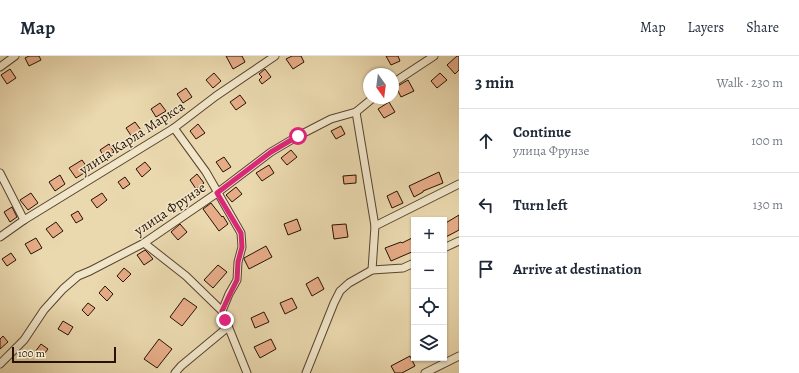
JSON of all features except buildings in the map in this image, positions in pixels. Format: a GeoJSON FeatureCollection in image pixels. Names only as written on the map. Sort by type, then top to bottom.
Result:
{"type":"FeatureCollection","features":[{"type":"Feature","properties":{"kind":"street"},"geometry":{"type":"LineString","coordinates":[[0,67],[15,56]]}},
{"type":"Feature","properties":{"kind":"street","name":"улица Карла Маркса"},"geometry":{"type":"LineString","coordinates":[[0,237],[24,220],[174,128],[216,96],[275,56]]}},
{"type":"Feature","properties":{"kind":"street"},"geometry":{"type":"LineString","coordinates":[[399,78],[434,56]]}},
{"type":"Feature","properties":{"kind":"street","name":"улица Фрунзе"},"geometry":{"type":"LineString","coordinates":[[0,364],[24,340],[44,310],[63,289],[78,276],[144,243],[217,193],[271,152],[331,119],[356,112],[366,104]]}},
{"type":"Feature","properties":{"kind":"street"},"geometry":{"type":"LineString","coordinates":[[356,112],[376,226],[372,270]]}},
{"type":"Feature","properties":{"kind":"street"},"geometry":{"type":"LineString","coordinates":[[174,128],[206,172],[241,233],[242,247],[238,262],[237,280],[222,311]]}},
{"type":"Feature","properties":{"kind":"street"},"geometry":{"type":"LineString","coordinates":[[0,173],[24,220]]}},
{"type":"Feature","properties":{"kind":"street"},"geometry":{"type":"LineString","coordinates":[[376,226],[459,184]]}},
{"type":"Feature","properties":{"kind":"street"},"geometry":{"type":"LineString","coordinates":[[447,247],[459,241]]}},
{"type":"Feature","properties":{"kind":"street"},"geometry":{"type":"LineString","coordinates":[[144,243],[186,276],[222,311],[247,373]]}},
{"type":"Feature","properties":{"kind":"street"},"geometry":{"type":"LineString","coordinates":[[306,373],[340,291],[350,283],[372,270],[404,268],[411,264]]}},
{"type":"Feature","properties":{"kind":"street"},"geometry":{"type":"LineString","coordinates":[[175,373],[181,366],[228,328]]}},
{"type":"Feature","properties":{"kind":"street"},"geometry":{"type":"LineString","coordinates":[[425,373],[459,356]]}},
{"type":"Feature","properties":{"kind":"route"},"geometry":{"type":"LineString","coordinates":[[225,320],[222,311],[237,280],[238,262],[242,247],[241,233],[217,193],[271,152],[298,136]]}}]}
